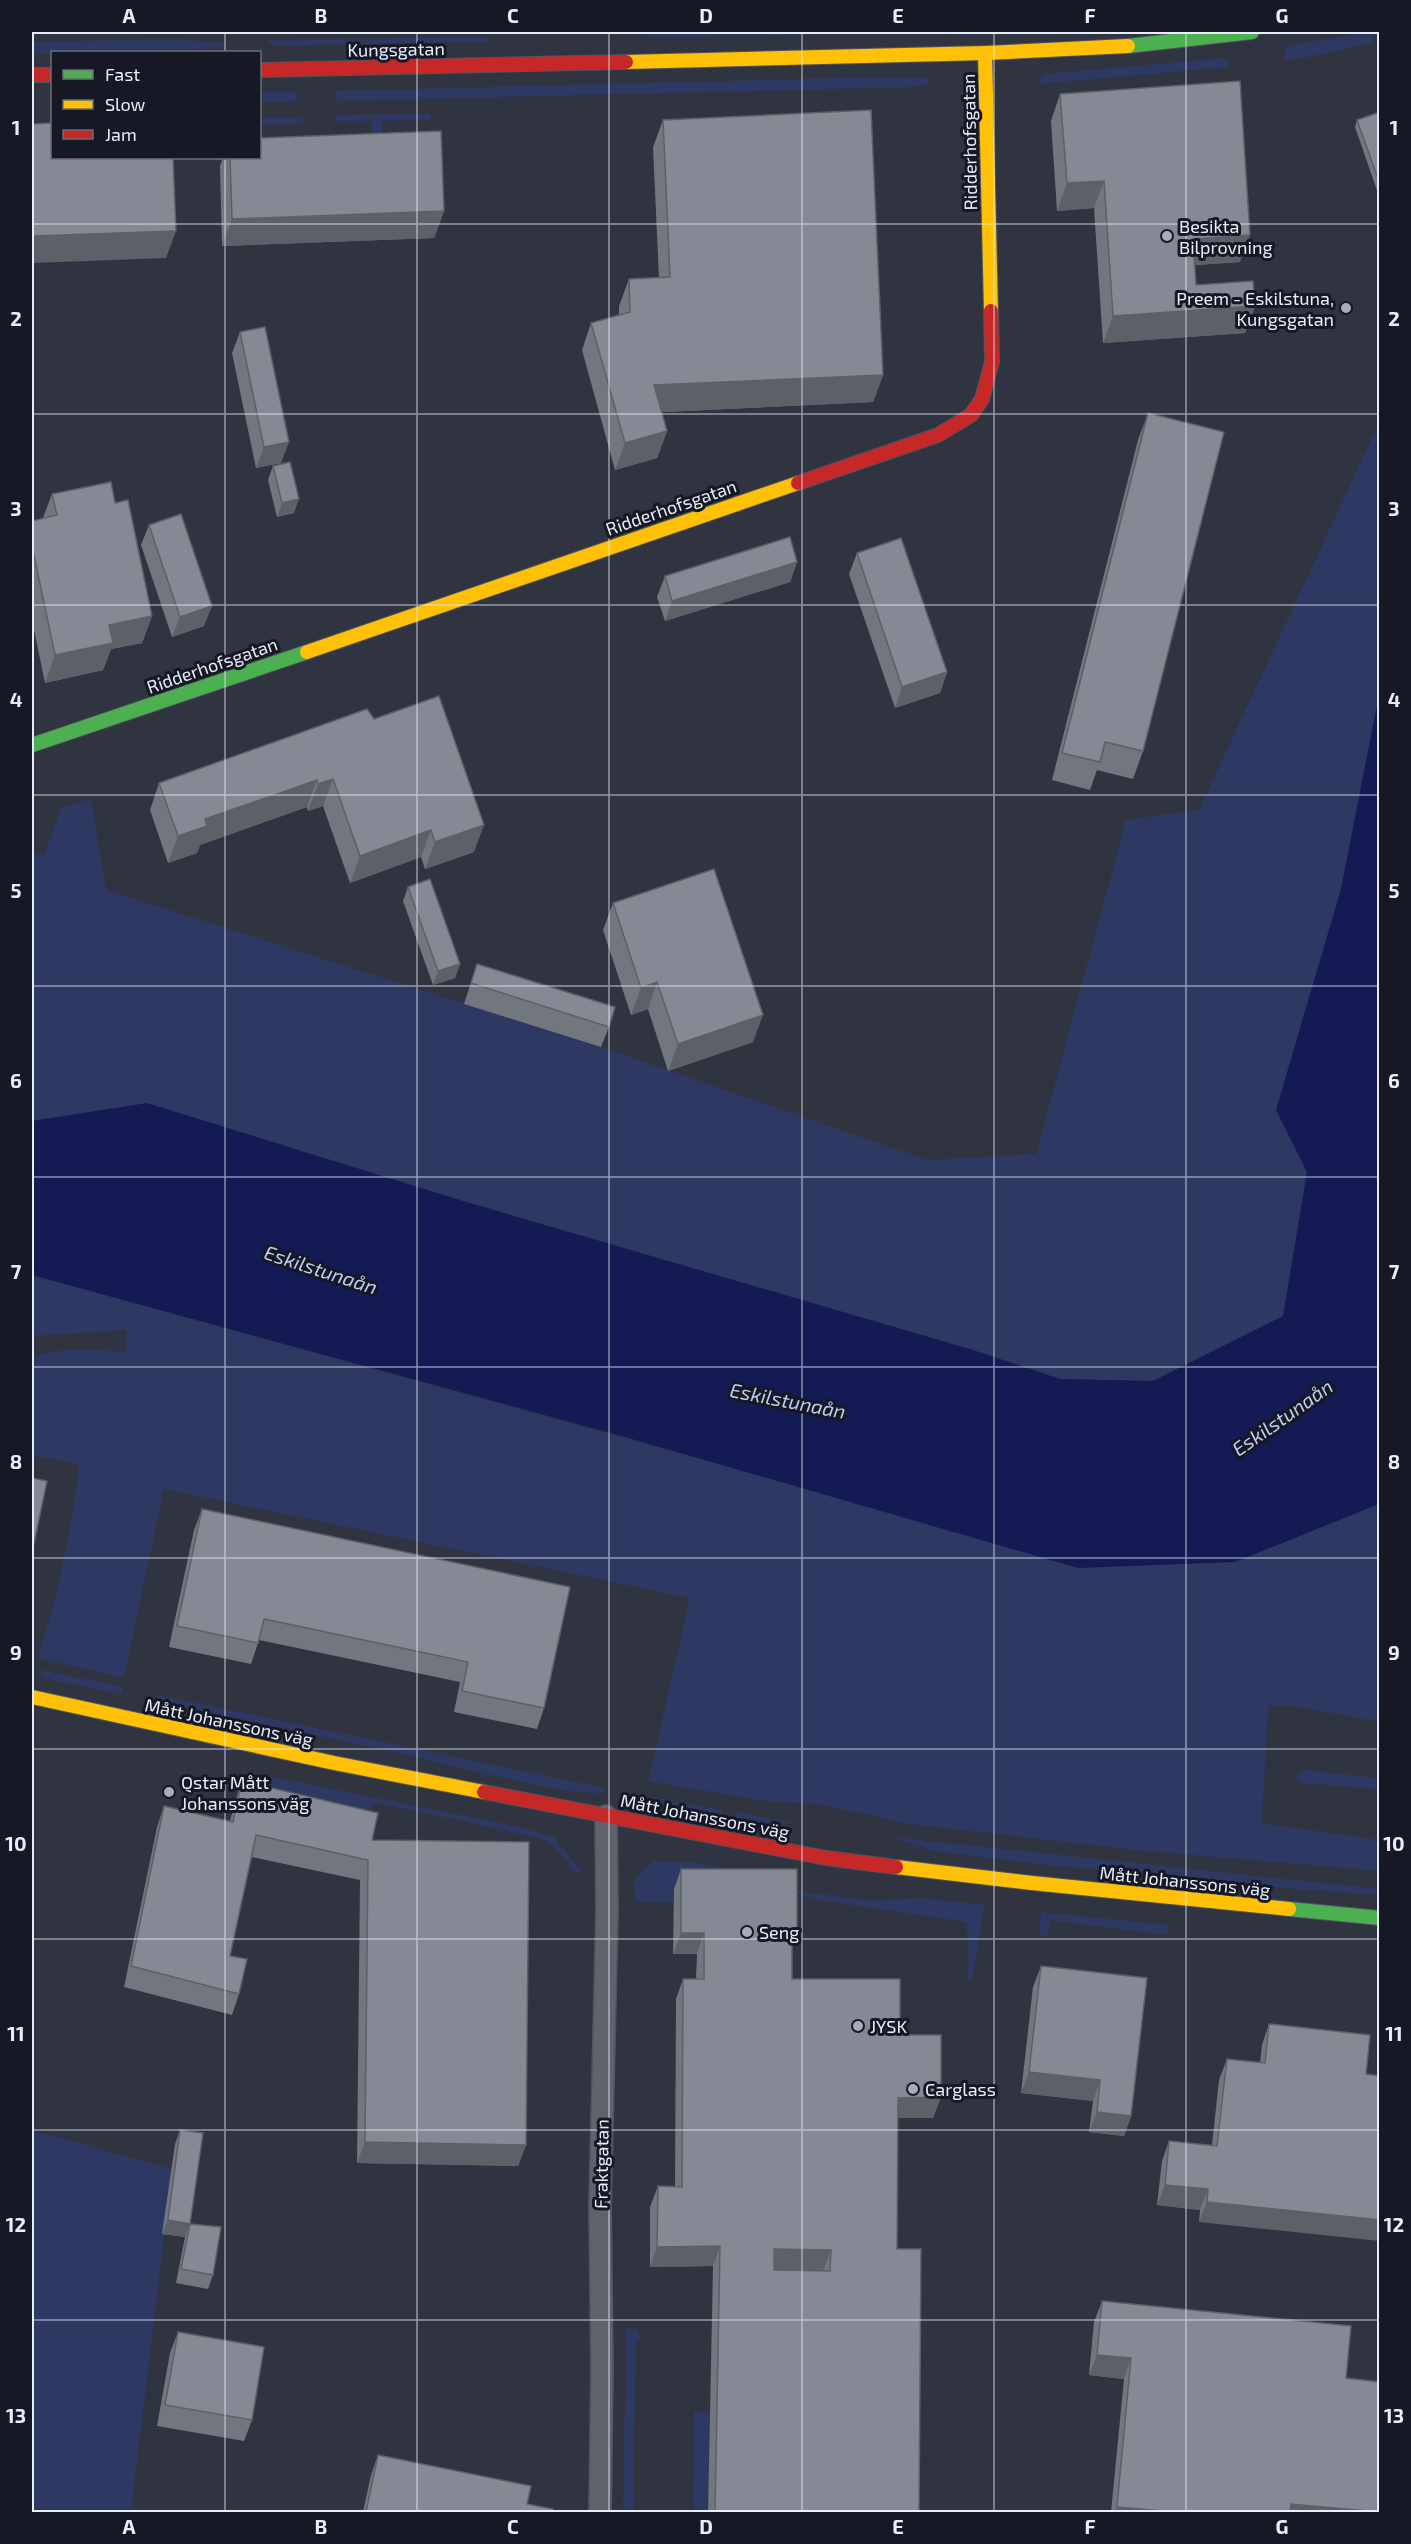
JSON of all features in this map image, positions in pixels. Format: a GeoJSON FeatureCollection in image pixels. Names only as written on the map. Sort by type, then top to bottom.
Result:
{"type":"FeatureCollection","features":[{"type":"Feature","properties":{"kind":"street","name":"Kungsgatan"},"geometry":{"type":"LineString","coordinates":[[261,70],[985,53],[1111,48],[1195,41],[1252,32]]}},
{"type":"Feature","properties":{"kind":"street","name":"Ridderhofsgatan"},"geometry":{"type":"LineString","coordinates":[[32,745],[478,594],[938,435],[960,425],[975,412],[987,390],[992,362],[985,53]]}},
{"type":"Feature","properties":{"kind":"street"},"geometry":{"type":"LineString","coordinates":[[32,75],[51,75]]}},
{"type":"Feature","properties":{"kind":"street","name":"Mått Johanssons väg"},"geometry":{"type":"LineString","coordinates":[[32,1697],[334,1763],[826,1858],[1032,1883],[1380,1918]]}},
{"type":"Feature","properties":{"kind":"street","name":"Fraktgatan"},"geometry":{"type":"LineString","coordinates":[[600,2512],[602,2369],[600,2207],[607,1911],[606,1816]]}},
{"type":"Feature","properties":{"kind":"shaded area"},"geometry":{"type":"Polygon","coordinates":[[[631,32],[903,32],[653,38],[631,32]]]}},
{"type":"Feature","properties":{"kind":"shaded area"},"geometry":{"type":"Polygon","coordinates":[[[1370,32],[1374,42],[1295,60],[1284,58],[1286,46],[1370,32]]]}},
{"type":"Feature","properties":{"kind":"shaded area"},"geometry":{"type":"Polygon","coordinates":[[[490,37],[490,41],[274,46],[268,40],[490,37]]]}},
{"type":"Feature","properties":{"kind":"shaded area"},"geometry":{"type":"Polygon","coordinates":[[[172,39],[225,43],[224,48],[51,51],[51,53],[32,54],[32,42],[172,39]]]}},
{"type":"Feature","properties":{"kind":"shaded area"},"geometry":{"type":"Polygon","coordinates":[[[1228,58],[1228,67],[1037,84],[1043,74],[1228,58]]]}},
{"type":"Feature","properties":{"kind":"shaded area"},"geometry":{"type":"Polygon","coordinates":[[[880,77],[929,78],[927,84],[914,87],[338,101],[334,91],[880,77]]]}},
{"type":"Feature","properties":{"kind":"shaded area"},"geometry":{"type":"Polygon","coordinates":[[[261,92],[297,92],[297,101],[261,102],[261,92]]]}},
{"type":"Feature","properties":{"kind":"shaded area"},"geometry":{"type":"Polygon","coordinates":[[[431,114],[431,120],[382,121],[383,160],[375,160],[372,121],[335,121],[336,115],[431,114]]]}},
{"type":"Feature","properties":{"kind":"shaded area"},"geometry":{"type":"Polygon","coordinates":[[[302,117],[303,124],[261,125],[261,118],[302,117]]]}},
{"type":"Feature","properties":{"kind":"shaded area"},"geometry":{"type":"Polygon","coordinates":[[[1379,423],[1379,695],[1341,889],[1276,1110],[1307,1172],[1283,1316],[1153,1381],[1060,1379],[973,1350],[463,1201],[32,1121],[32,851],[44,856],[61,808],[91,799],[106,890],[601,1047],[927,1160],[1036,1154],[1126,820],[1199,810],[1379,423]]]}},
{"type":"Feature","properties":{"kind":"shaded area"},"geometry":{"type":"Polygon","coordinates":[[[32,1275],[693,1457],[1235,1562],[1379,1504],[1379,1722],[1300,1707],[1268,1705],[1262,1823],[1379,1840],[1379,1871],[1147,1851],[909,1824],[820,1804],[772,1802],[648,1781],[690,1598],[164,1489],[124,1678],[38,1658],[63,1562],[79,1464],[32,1455],[32,1358],[54,1352],[78,1350],[125,1353],[127,1330],[32,1336],[32,1275]]]}},
{"type":"Feature","properties":{"kind":"shaded area"},"geometry":{"type":"Polygon","coordinates":[[[39,1670],[124,1687],[120,1694],[43,1678],[39,1670]]]}},
{"type":"Feature","properties":{"kind":"shaded area"},"geometry":{"type":"Polygon","coordinates":[[[158,1695],[599,1787],[605,1792],[570,1791],[512,1780],[380,1749],[156,1702],[158,1695]]]}},
{"type":"Feature","properties":{"kind":"shaded area"},"geometry":{"type":"Polygon","coordinates":[[[1302,1770],[1379,1778],[1379,1789],[1300,1783],[1296,1777],[1302,1770]]]}},
{"type":"Feature","properties":{"kind":"shaded area"},"geometry":{"type":"Polygon","coordinates":[[[242,1771],[515,1826],[554,1837],[581,1871],[574,1873],[564,1857],[544,1839],[374,1802],[366,1832],[235,1802],[242,1771]]]}},
{"type":"Feature","properties":{"kind":"shaded area"},"geometry":{"type":"Polygon","coordinates":[[[636,1794],[722,1810],[722,1816],[708,1816],[634,1800],[636,1794]]]}},
{"type":"Feature","properties":{"kind":"shaded area"},"geometry":{"type":"Polygon","coordinates":[[[736,1812],[793,1823],[758,1825],[735,1820],[736,1812]]]}},
{"type":"Feature","properties":{"kind":"shaded area"},"geometry":{"type":"Polygon","coordinates":[[[891,1837],[1379,1889],[1379,1895],[1038,1864],[931,1850],[891,1837]]]}},
{"type":"Feature","properties":{"kind":"shaded area"},"geometry":{"type":"Polygon","coordinates":[[[654,1861],[691,1862],[759,1875],[804,1892],[875,1901],[919,1898],[985,1905],[972,1978],[969,1980],[968,1977],[967,1922],[812,1899],[790,1890],[674,1889],[674,1903],[636,1901],[634,1881],[654,1861]]]}},
{"type":"Feature","properties":{"kind":"shaded area"},"geometry":{"type":"Polygon","coordinates":[[[1041,1912],[1169,1925],[1168,1935],[1050,1920],[1047,1936],[1039,1936],[1041,1912]]]}},
{"type":"Feature","properties":{"kind":"shaded area"},"geometry":{"type":"Polygon","coordinates":[[[32,2130],[172,2169],[131,2512],[32,2512],[32,2130]]]}},
{"type":"Feature","properties":{"kind":"shaded area"},"geometry":{"type":"Polygon","coordinates":[[[637,2328],[641,2337],[636,2342],[633,2512],[623,2512],[626,2329],[637,2328]]]}},
{"type":"Feature","properties":{"kind":"shaded area"},"geometry":{"type":"Polygon","coordinates":[[[694,2412],[710,2412],[708,2512],[693,2512],[694,2412]]]}},
{"type":"Feature","properties":{"kind":"water","name":"Eskilstunaån"},"geometry":{"type":"Polygon","coordinates":[[[1379,695],[1379,1504],[1235,1562],[1078,1568],[625,1437],[32,1275],[32,1121],[147,1103],[463,1201],[973,1350],[1060,1379],[1153,1381],[1283,1316],[1307,1172],[1276,1110],[1341,889],[1379,695]]]}},
{"type":"Feature","properties":{"kind":"building","name":"Besikta Bilprovning"},"geometry":{"type":"Polygon","coordinates":[[[1240,81],[1250,235],[1193,239],[1196,285],[1253,281],[1255,306],[1113,316],[1104,181],[1067,183],[1060,94],[1240,81]]]}},
{"type":"Feature","properties":{"kind":"building"},"geometry":{"type":"Polygon","coordinates":[[[871,110],[883,375],[654,385],[667,431],[625,443],[591,323],[630,312],[629,279],[670,277],[663,120],[871,110]]]}},
{"type":"Feature","properties":{"kind":"building"},"geometry":{"type":"Polygon","coordinates":[[[1380,112],[1380,184],[1357,120],[1380,112]]]}},
{"type":"Feature","properties":{"kind":"building"},"geometry":{"type":"Polygon","coordinates":[[[51,123],[51,159],[173,159],[176,231],[32,236],[32,124],[51,123]]]}},
{"type":"Feature","properties":{"kind":"building"},"geometry":{"type":"Polygon","coordinates":[[[441,131],[444,211],[232,219],[230,159],[261,159],[261,138],[441,131]]]}},
{"type":"Feature","properties":{"kind":"building"},"geometry":{"type":"Polygon","coordinates":[[[265,327],[289,442],[264,447],[240,332],[265,327]]]}},
{"type":"Feature","properties":{"kind":"building"},"geometry":{"type":"Polygon","coordinates":[[[1148,413],[1224,432],[1143,751],[1105,742],[1100,762],[1062,753],[1148,413]]]}},
{"type":"Feature","properties":{"kind":"building"},"geometry":{"type":"Polygon","coordinates":[[[290,462],[299,499],[282,503],[273,466],[290,462]]]}},
{"type":"Feature","properties":{"kind":"building"},"geometry":{"type":"Polygon","coordinates":[[[111,482],[115,503],[128,500],[152,616],[109,625],[113,643],[55,655],[32,546],[32,521],[57,515],[52,494],[111,482]]]}},
{"type":"Feature","properties":{"kind":"building"},"geometry":{"type":"Polygon","coordinates":[[[181,514],[212,606],[180,617],[149,525],[181,514]]]}},
{"type":"Feature","properties":{"kind":"building"},"geometry":{"type":"Polygon","coordinates":[[[790,537],[797,562],[672,601],[665,576],[790,537]]]}},
{"type":"Feature","properties":{"kind":"building"},"geometry":{"type":"Polygon","coordinates":[[[901,538],[947,672],[902,687],[857,553],[901,538]]]}},
{"type":"Feature","properties":{"kind":"building"},"geometry":{"type":"Polygon","coordinates":[[[439,696],[484,825],[435,842],[431,830],[360,856],[333,779],[318,784],[317,780],[205,819],[207,826],[178,836],[159,783],[367,709],[374,719],[439,696]]]}},
{"type":"Feature","properties":{"kind":"building"},"geometry":{"type":"Polygon","coordinates":[[[714,869],[763,1015],[678,1044],[657,982],[641,988],[613,903],[714,869]]]}},
{"type":"Feature","properties":{"kind":"building"},"geometry":{"type":"Polygon","coordinates":[[[430,879],[460,964],[438,971],[408,887],[430,879]]]}},
{"type":"Feature","properties":{"kind":"building"},"geometry":{"type":"Polygon","coordinates":[[[477,964],[615,1007],[609,1027],[471,983],[477,964]]]}},
{"type":"Feature","properties":{"kind":"building"},"geometry":{"type":"Polygon","coordinates":[[[32,1478],[47,1481],[32,1553],[32,1478]]]}},
{"type":"Feature","properties":{"kind":"building"},"geometry":{"type":"Polygon","coordinates":[[[202,1509],[570,1587],[544,1708],[462,1691],[468,1662],[264,1619],[258,1643],[177,1626],[202,1509]]]}},
{"type":"Feature","properties":{"kind":"building"},"geometry":{"type":"Polygon","coordinates":[[[242,1781],[378,1813],[372,1840],[529,1842],[526,2145],[365,2142],[368,1860],[256,1835],[230,1956],[247,1959],[239,1994],[131,1966],[164,1806],[233,1822],[242,1781]]]}},
{"type":"Feature","properties":{"kind":"building"},"geometry":{"type":"Polygon","coordinates":[[[681,1869],[797,1869],[797,1934],[792,1934],[792,1979],[900,1979],[900,2035],[941,2035],[941,2097],[898,2098],[897,2249],[921,2249],[919,2512],[715,2512],[720,2246],[657,2247],[658,2186],[682,2187],[683,1979],[704,1979],[704,1933],[681,1933],[681,1869]],[[774,2249],[774,2270],[830,2271],[831,2250],[774,2249]]]}},
{"type":"Feature","properties":{"kind":"building"},"geometry":{"type":"Polygon","coordinates":[[[1041,1966],[1147,1978],[1131,2116],[1097,2112],[1100,2080],[1029,2072],[1041,1966]]]}},
{"type":"Feature","properties":{"kind":"building"},"geometry":{"type":"Polygon","coordinates":[[[1269,2024],[1370,2035],[1366,2074],[1380,2076],[1380,2220],[1207,2202],[1208,2189],[1165,2185],[1169,2141],[1217,2146],[1227,2059],[1265,2063],[1269,2024]]]}},
{"type":"Feature","properties":{"kind":"building"},"geometry":{"type":"Polygon","coordinates":[[[180,2130],[203,2133],[190,2224],[168,2220],[180,2130]]]}},
{"type":"Feature","properties":{"kind":"building"},"geometry":{"type":"Polygon","coordinates":[[[190,2224],[221,2227],[213,2275],[181,2269],[190,2224]]]}},
{"type":"Feature","properties":{"kind":"building"},"geometry":{"type":"Polygon","coordinates":[[[1102,2301],[1351,2326],[1346,2378],[1380,2382],[1380,2512],[1291,2504],[1290,2512],[1175,2512],[1117,2507],[1131,2358],[1097,2355],[1102,2301]]]}},
{"type":"Feature","properties":{"kind":"building"},"geometry":{"type":"Polygon","coordinates":[[[178,2332],[264,2347],[252,2420],[165,2405],[178,2332]]]}},
{"type":"Feature","properties":{"kind":"building"},"geometry":{"type":"Polygon","coordinates":[[[378,2455],[531,2486],[527,2504],[553,2509],[552,2512],[366,2512],[378,2455]]]}},
{"type":"Feature","properties":{"kind":"traffic: fast"},"geometry":{"type":"LineString","coordinates":[[1128,46],[1252,32]]}},
{"type":"Feature","properties":{"kind":"traffic: fast"},"geometry":{"type":"LineString","coordinates":[[32,745],[307,652]]}},
{"type":"Feature","properties":{"kind":"traffic: fast"},"geometry":{"type":"LineString","coordinates":[[1289,1909],[1380,1918]]}},
{"type":"Feature","properties":{"kind":"traffic: slow"},"geometry":{"type":"LineString","coordinates":[[626,62],[985,53],[1128,46]]}},
{"type":"Feature","properties":{"kind":"traffic: slow"},"geometry":{"type":"LineString","coordinates":[[985,53],[991,311]]}},
{"type":"Feature","properties":{"kind":"traffic: slow"},"geometry":{"type":"LineString","coordinates":[[307,652],[798,483]]}},
{"type":"Feature","properties":{"kind":"traffic: slow"},"geometry":{"type":"LineString","coordinates":[[32,1697],[334,1763],[484,1792]]}},
{"type":"Feature","properties":{"kind":"traffic: slow"},"geometry":{"type":"LineString","coordinates":[[896,1867],[1289,1909]]}},
{"type":"Feature","properties":{"kind":"traffic: jam"},"geometry":{"type":"LineString","coordinates":[[261,70],[626,62]]}},
{"type":"Feature","properties":{"kind":"traffic: jam"},"geometry":{"type":"LineString","coordinates":[[32,75],[51,75]]}},
{"type":"Feature","properties":{"kind":"traffic: jam"},"geometry":{"type":"LineString","coordinates":[[798,483],[938,435],[971,415],[982,399],[992,362],[991,311]]}},
{"type":"Feature","properties":{"kind":"traffic: jam"},"geometry":{"type":"LineString","coordinates":[[484,1792],[826,1858],[896,1867]]}},
{"type":"Feature","properties":{"kind":"place","name":"Besikta Bilprovning"},"geometry":{"type":"Point","coordinates":[1167,236]}},
{"type":"Feature","properties":{"kind":"place","name":"Preem - Eskilstuna, Kungsgatan"},"geometry":{"type":"Point","coordinates":[1346,308]}},
{"type":"Feature","properties":{"kind":"place","name":"Qstar Mått Johanssons väg"},"geometry":{"type":"Point","coordinates":[169,1792]}},
{"type":"Feature","properties":{"kind":"place","name":"Seng"},"geometry":{"type":"Point","coordinates":[747,1932]}},
{"type":"Feature","properties":{"kind":"place","name":"JYSK"},"geometry":{"type":"Point","coordinates":[858,2026]}},
{"type":"Feature","properties":{"kind":"place","name":"Carglass"},"geometry":{"type":"Point","coordinates":[913,2089]}}]}
